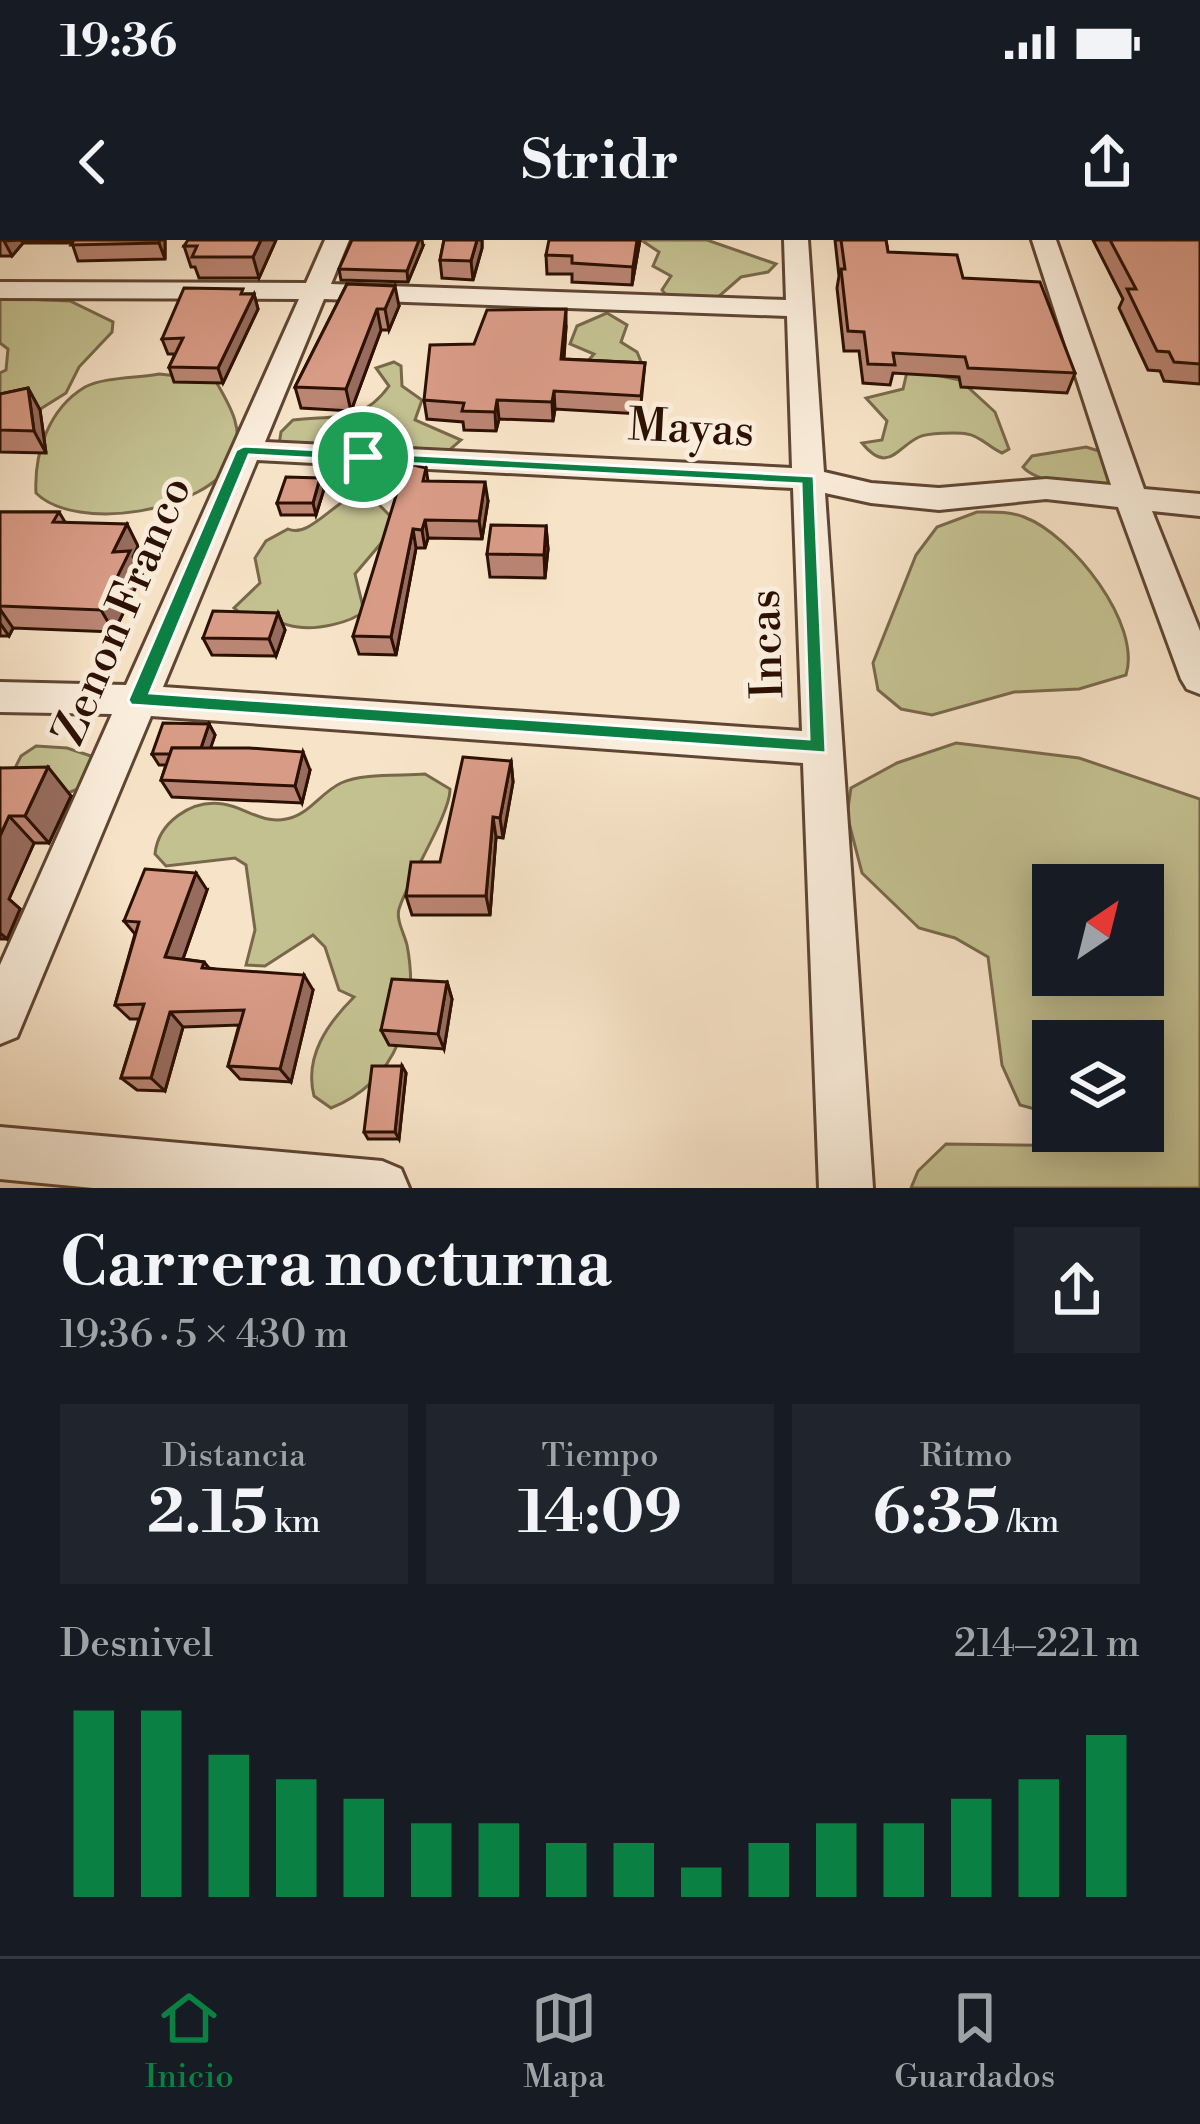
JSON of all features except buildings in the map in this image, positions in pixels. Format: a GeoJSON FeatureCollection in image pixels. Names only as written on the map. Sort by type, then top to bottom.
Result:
{"type":"FeatureCollection","features":[{"type":"Feature","properties":{"kind":"street","name":"Zenon Franco"},"geometry":{"type":"LineString","coordinates":[[0,1020],[337,240]]}},
{"type":"Feature","properties":{"kind":"street","name":"Incas"},"geometry":{"type":"LineString","coordinates":[[796,240],[845,1188]]}},
{"type":"Feature","properties":{"kind":"street"},"geometry":{"type":"LineString","coordinates":[[1044,240],[1132,500],[1200,680]]}},
{"type":"Feature","properties":{"kind":"street"},"geometry":{"type":"LineString","coordinates":[[0,290],[314,290],[797,308]]}},
{"type":"Feature","properties":{"kind":"street","name":"Mayas"},"geometry":{"type":"LineString","coordinates":[[244,450],[809,479],[871,493],[939,499],[1046,489],[1200,505]]}},
{"type":"Feature","properties":{"kind":"street"},"geometry":{"type":"LineString","coordinates":[[0,698],[138,700],[819,748]]}},
{"type":"Feature","properties":{"kind":"street"},"geometry":{"type":"LineString","coordinates":[[0,1153],[382,1188]]}},
{"type":"Feature","properties":{"kind":"shaded area"},"geometry":{"type":"Polygon","coordinates":[[[641,240],[707,240],[776,264],[768,272],[741,277],[717,298],[667,296],[662,290],[671,276],[653,266],[659,252],[641,240]]]}},
{"type":"Feature","properties":{"kind":"shaded area"},"geometry":{"type":"Polygon","coordinates":[[[0,298],[70,301],[113,322],[112,332],[79,367],[66,393],[29,416],[0,423],[0,373],[6,370],[8,349],[0,343],[0,298]]]}},
{"type":"Feature","properties":{"kind":"shaded area"},"geometry":{"type":"Polygon","coordinates":[[[607,313],[627,325],[621,342],[637,352],[642,364],[633,375],[568,367],[586,363],[594,354],[570,344],[577,326],[607,313]]]}},
{"type":"Feature","properties":{"kind":"shaded area"},"geometry":{"type":"Polygon","coordinates":[[[394,362],[401,366],[402,386],[422,400],[415,420],[461,440],[438,460],[279,445],[281,432],[293,420],[346,415],[368,407],[389,386],[376,368],[394,362]]]}},
{"type":"Feature","properties":{"kind":"shaded area"},"geometry":{"type":"Polygon","coordinates":[[[907,372],[960,380],[995,412],[1009,449],[1002,453],[971,435],[950,433],[919,437],[886,458],[871,452],[862,443],[882,440],[887,421],[866,398],[903,389],[907,372]]]}},
{"type":"Feature","properties":{"kind":"shaded area"},"geometry":{"type":"Polygon","coordinates":[[[159,374],[215,380],[234,418],[238,438],[233,459],[219,477],[170,504],[109,514],[55,505],[36,493],[46,434],[72,396],[101,381],[159,374]]]}},
{"type":"Feature","properties":{"kind":"shaded area"},"geometry":{"type":"Polygon","coordinates":[[[1086,447],[1112,455],[1135,493],[1059,483],[1023,467],[1032,456],[1086,447]]]}},
{"type":"Feature","properties":{"kind":"shaded area"},"geometry":{"type":"Polygon","coordinates":[[[365,490],[391,517],[388,535],[355,574],[364,611],[342,622],[305,628],[241,614],[234,608],[260,583],[255,558],[266,541],[288,529],[305,529],[365,490]]]}},
{"type":"Feature","properties":{"kind":"shaded area"},"geometry":{"type":"Polygon","coordinates":[[[977,512],[1024,517],[1082,561],[1124,631],[1126,675],[1079,689],[1014,692],[932,715],[901,709],[878,690],[873,663],[916,555],[937,527],[977,512]]]}},
{"type":"Feature","properties":{"kind":"shaded area"},"geometry":{"type":"Polygon","coordinates":[[[956,743],[1079,758],[1200,799],[1200,1188],[911,1188],[918,1171],[946,1144],[1032,1145],[1032,1152],[1164,1152],[1164,1020],[1032,1020],[1032,1108],[1020,1105],[1002,1065],[988,957],[955,938],[919,928],[862,873],[847,815],[851,788],[897,763],[956,743]]]}},
{"type":"Feature","properties":{"kind":"shaded area"},"geometry":{"type":"Polygon","coordinates":[[[36,746],[67,748],[94,757],[85,786],[68,793],[15,768],[21,756],[36,746]]]}},
{"type":"Feature","properties":{"kind":"shaded area"},"geometry":{"type":"Polygon","coordinates":[[[425,774],[450,789],[444,814],[399,909],[410,970],[406,1019],[399,1042],[373,1081],[331,1108],[314,1096],[312,1068],[327,1030],[354,997],[339,990],[325,947],[313,935],[265,966],[246,965],[255,930],[246,865],[235,858],[166,866],[155,854],[157,843],[169,823],[199,805],[223,804],[269,819],[286,819],[350,780],[425,774]]]}},
{"type":"Feature","properties":{"kind":"route"},"geometry":{"type":"LineString","coordinates":[[244,450],[363,457],[809,479],[819,748],[138,700],[244,450]]}}]}
